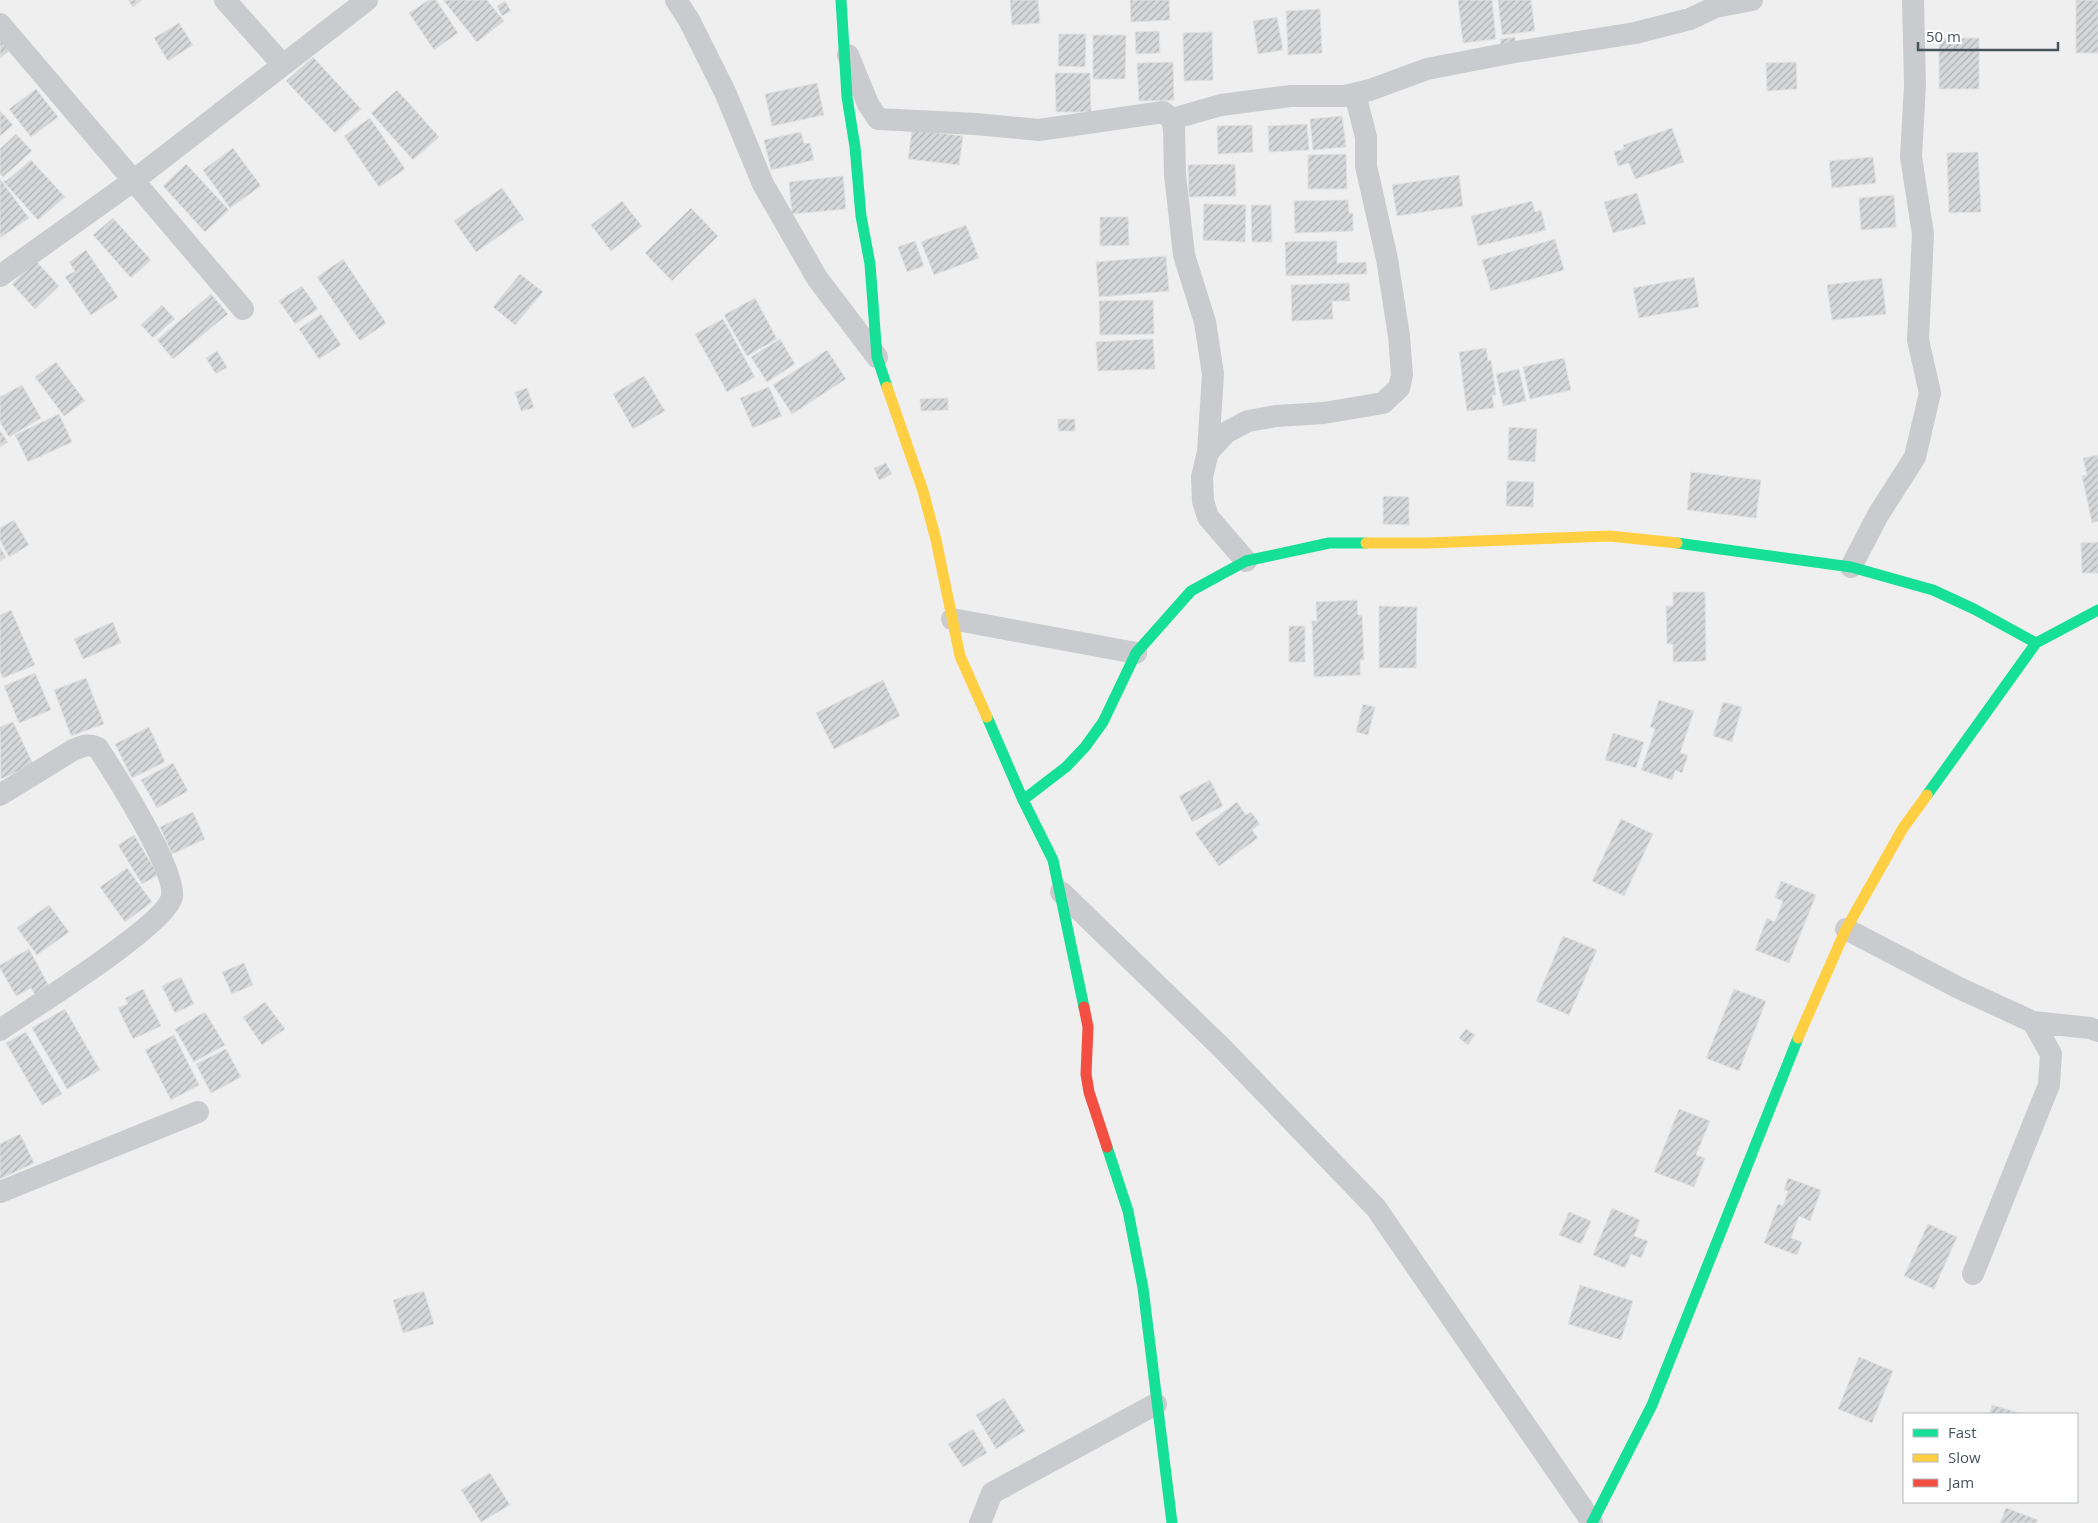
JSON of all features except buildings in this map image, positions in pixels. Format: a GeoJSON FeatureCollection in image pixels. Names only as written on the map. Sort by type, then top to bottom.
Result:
{"type":"FeatureCollection","features":[{"type":"Feature","properties":{"kind":"street"},"geometry":{"type":"LineString","coordinates":[[225,0],[282,64]]}},
{"type":"Feature","properties":{"kind":"street"},"geometry":{"type":"LineString","coordinates":[[0,276],[133,181],[367,0]]}},
{"type":"Feature","properties":{"kind":"street"},"geometry":{"type":"LineString","coordinates":[[676,0],[689,20],[725,92],[763,184],[817,278],[877,357]]}},
{"type":"Feature","properties":{"kind":"street"},"geometry":{"type":"LineString","coordinates":[[841,0],[847,97],[855,148],[861,216],[870,264],[877,357],[897,420],[923,490],[960,656],[1023,800],[1053,860],[1088,1027],[1086,1074],[1089,1092],[1128,1211],[1143,1288],[1172,1523]]}},
{"type":"Feature","properties":{"kind":"street"},"geometry":{"type":"LineString","coordinates":[[1172,119],[1221,105],[1291,96],[1345,96],[1355,94],[1427,69],[1515,52],[1635,33],[1690,19],[1715,7],[1752,0]]}},
{"type":"Feature","properties":{"kind":"street"},"geometry":{"type":"LineString","coordinates":[[1851,567],[1878,515],[1914,457],[1930,393],[1918,340],[1923,234],[1910,157],[1916,85],[1913,0]]}},
{"type":"Feature","properties":{"kind":"street"},"geometry":{"type":"LineString","coordinates":[[0,24],[243,309]]}},
{"type":"Feature","properties":{"kind":"street"},"geometry":{"type":"LineString","coordinates":[[844,47],[853,63],[868,104],[878,119],[976,124],[1039,130],[1163,112],[1172,119],[1175,175],[1184,254],[1205,322],[1213,374],[1208,452],[1202,477],[1203,501],[1208,517],[1246,561]]}},
{"type":"Feature","properties":{"kind":"street"},"geometry":{"type":"LineString","coordinates":[[1208,452],[1227,432],[1248,421],[1276,416],[1324,413],[1383,403],[1399,388],[1402,375],[1398,327],[1387,259],[1366,166],[1366,137],[1355,94]]}},
{"type":"Feature","properties":{"kind":"street"},"geometry":{"type":"LineString","coordinates":[[1023,800],[1066,767],[1085,747],[1103,722],[1136,653],[1191,591],[1246,561],[1329,543],[1427,543],[1610,536],[1723,548],[1851,567],[1933,590],[1974,609],[2036,643]]}},
{"type":"Feature","properties":{"kind":"street"},"geometry":{"type":"LineString","coordinates":[[1061,892],[1222,1048],[1376,1208],[1592,1522],[1652,1405],[1798,1039],[1846,929],[1903,828],[2036,643],[2098,610]]}},
{"type":"Feature","properties":{"kind":"street"},"geometry":{"type":"LineString","coordinates":[[952,619],[1136,653]]}},
{"type":"Feature","properties":{"kind":"street"},"geometry":{"type":"LineString","coordinates":[[0,795],[74,750],[86,745],[98,748],[154,844],[170,877],[172,897],[164,912],[114,954],[0,1030]]}},
{"type":"Feature","properties":{"kind":"street"},"geometry":{"type":"LineString","coordinates":[[1846,929],[1959,988],[2033,1022],[2090,1028],[2098,1031]]}},
{"type":"Feature","properties":{"kind":"street"},"geometry":{"type":"LineString","coordinates":[[1973,1274],[2049,1085],[2051,1054],[2033,1022]]}},
{"type":"Feature","properties":{"kind":"street"},"geometry":{"type":"LineString","coordinates":[[0,1192],[198,1112]]}},
{"type":"Feature","properties":{"kind":"street"},"geometry":{"type":"LineString","coordinates":[[980,1523],[992,1493],[1156,1404]]}},
{"type":"Feature","properties":{"kind":"traffic: fast"},"geometry":{"type":"LineString","coordinates":[[841,0],[847,97],[855,147],[861,216],[870,264],[877,357],[887,387]]}},
{"type":"Feature","properties":{"kind":"traffic: fast"},"geometry":{"type":"LineString","coordinates":[[1023,800],[1066,767],[1085,747],[1103,722],[1136,653],[1191,591],[1246,561],[1329,543],[1366,543]]}},
{"type":"Feature","properties":{"kind":"traffic: fast"},"geometry":{"type":"LineString","coordinates":[[1677,543],[1851,567],[1933,590],[1974,609],[2036,643]]}},
{"type":"Feature","properties":{"kind":"traffic: fast"},"geometry":{"type":"LineString","coordinates":[[1927,795],[2036,643],[2098,610]]}},
{"type":"Feature","properties":{"kind":"traffic: fast"},"geometry":{"type":"LineString","coordinates":[[987,717],[1023,800],[1053,860],[1084,1007]]}},
{"type":"Feature","properties":{"kind":"traffic: fast"},"geometry":{"type":"LineString","coordinates":[[1592,1523],[1652,1405],[1798,1038]]}},
{"type":"Feature","properties":{"kind":"traffic: fast"},"geometry":{"type":"LineString","coordinates":[[1107,1147],[1128,1211],[1143,1288],[1172,1523]]}},
{"type":"Feature","properties":{"kind":"traffic: slow"},"geometry":{"type":"LineString","coordinates":[[887,387],[923,491],[936,540],[960,656],[987,717]]}},
{"type":"Feature","properties":{"kind":"traffic: slow"},"geometry":{"type":"LineString","coordinates":[[1366,543],[1427,543],[1610,536],[1677,543]]}},
{"type":"Feature","properties":{"kind":"traffic: slow"},"geometry":{"type":"LineString","coordinates":[[1798,1038],[1846,929],[1903,828],[1927,795]]}},
{"type":"Feature","properties":{"kind":"traffic: jam"},"geometry":{"type":"LineString","coordinates":[[1084,1007],[1088,1027],[1086,1074],[1089,1092],[1107,1147]]}}]}
